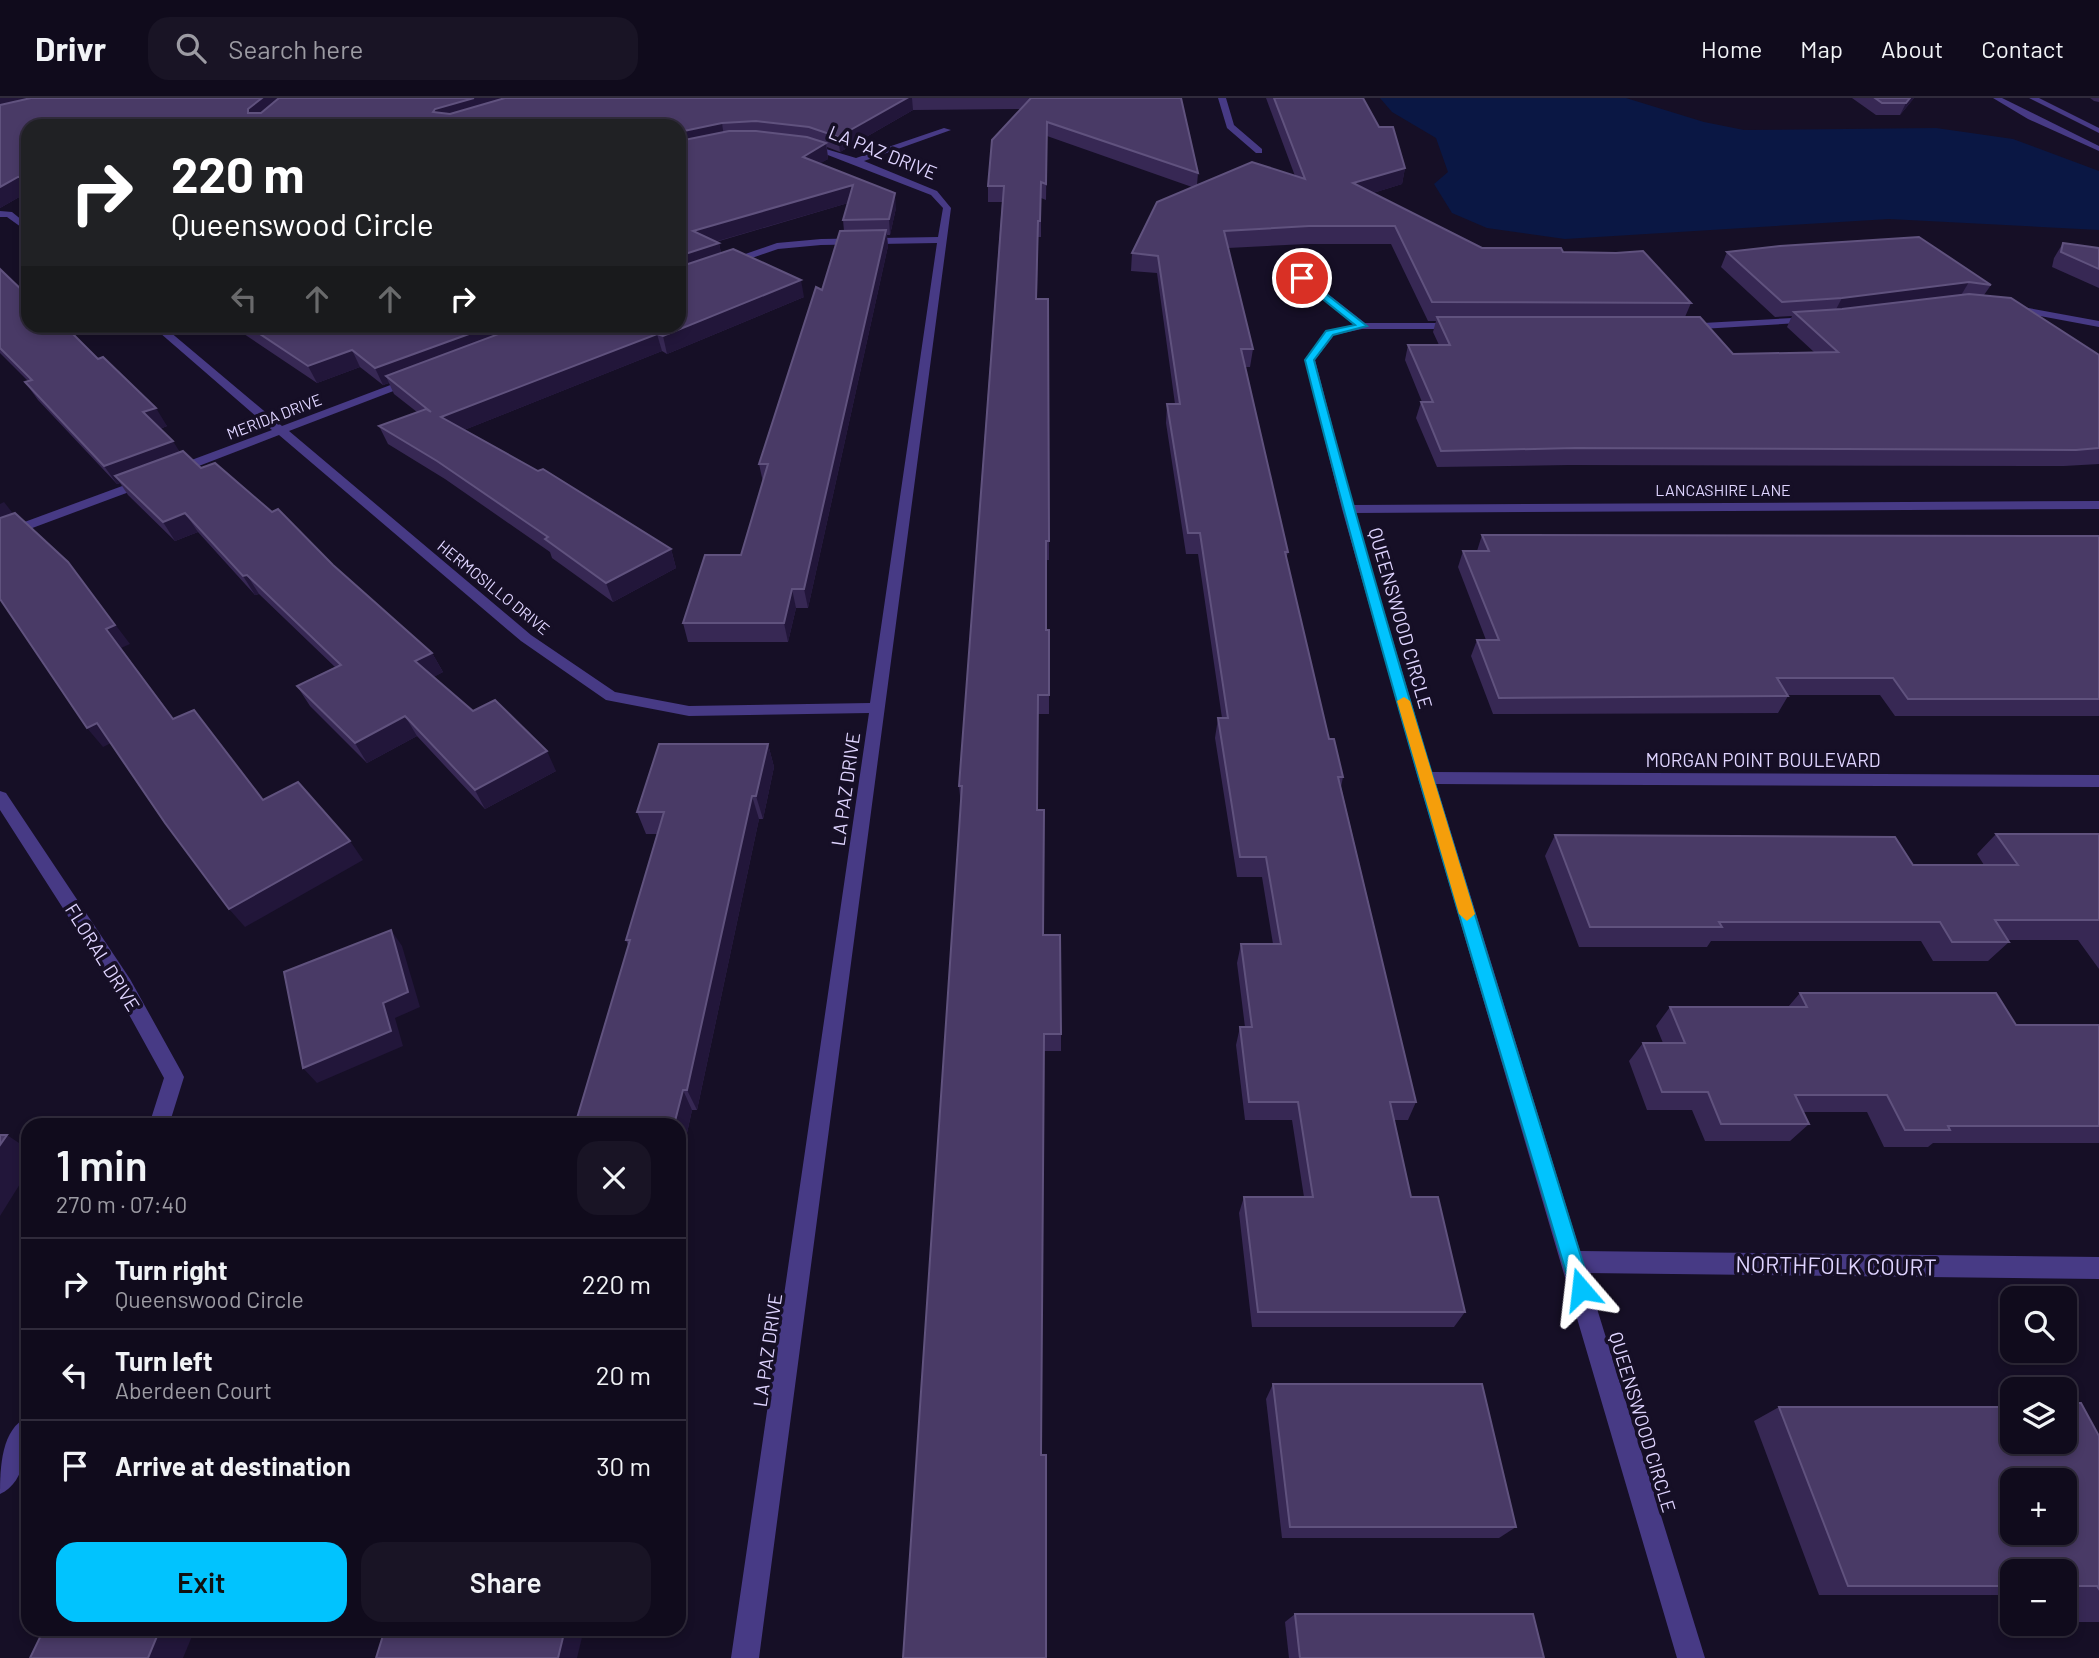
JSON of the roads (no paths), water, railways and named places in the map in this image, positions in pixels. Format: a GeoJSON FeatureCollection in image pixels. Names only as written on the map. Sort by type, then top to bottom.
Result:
{"type":"FeatureCollection","features":[{"type":"Feature","properties":{"kind":"street"},"geometry":{"type":"LineString","coordinates":[[1222,98],[1230,126],[1259,151]]}},
{"type":"Feature","properties":{"kind":"street"},"geometry":{"type":"LineString","coordinates":[[1997,98],[2099,149]]}},
{"type":"Feature","properties":{"kind":"street"},"geometry":{"type":"LineString","coordinates":[[2034,98],[2099,131]]}},
{"type":"Feature","properties":{"kind":"street"},"geometry":{"type":"LineString","coordinates":[[856,161],[947,130]]}},
{"type":"Feature","properties":{"kind":"street","name":"LA PAZ DRIVE"},"geometry":{"type":"LineString","coordinates":[[745,1658],[947,208],[934,193],[856,161],[785,141]]}},
{"type":"Feature","properties":{"kind":"street"},"geometry":{"type":"LineString","coordinates":[[0,214],[9,215],[21,224]]}},
{"type":"Feature","properties":{"kind":"street"},"geometry":{"type":"LineString","coordinates":[[686,278],[776,246],[821,242],[943,240]]}},
{"type":"Feature","properties":{"kind":"street"},"geometry":{"type":"LineString","coordinates":[[1302,278],[1362,326]]}},
{"type":"Feature","properties":{"kind":"street"},"geometry":{"type":"LineString","coordinates":[[1984,305],[2032,310],[2099,324]]}},
{"type":"Feature","properties":{"kind":"street"},"geometry":{"type":"LineString","coordinates":[[1673,327],[1834,318]]}},
{"type":"Feature","properties":{"kind":"street","name":"QUEENSWOOD CIRCLE"},"geometry":{"type":"LineString","coordinates":[[1470,326],[1362,326],[1330,333],[1310,360],[1348,509],[1426,778],[1691,1658]]}},
{"type":"Feature","properties":{"kind":"street","name":"HERMOSILLO DRIVE"},"geometry":{"type":"LineString","coordinates":[[165,333],[526,638],[611,696],[689,711],[878,708]]}},
{"type":"Feature","properties":{"kind":"street","name":"MERIDA DRIVE"},"geometry":{"type":"LineString","coordinates":[[165,474],[431,373]]}},
{"type":"Feature","properties":{"kind":"street"},"geometry":{"type":"LineString","coordinates":[[0,536],[152,479]]}},
{"type":"Feature","properties":{"kind":"street","name":"LANCASHIRE LANE"},"geometry":{"type":"LineString","coordinates":[[1348,509],[2099,505]]}},
{"type":"Feature","properties":{"kind":"street","name":"MORGAN POINT BOULEVARD"},"geometry":{"type":"LineString","coordinates":[[1426,778],[2099,781]]}},
{"type":"Feature","properties":{"kind":"street","name":"FLORAL DRIVE"},"geometry":{"type":"LineString","coordinates":[[0,797],[123,985],[174,1077],[161,1118]]}},
{"type":"Feature","properties":{"kind":"street","name":"NORTHFOLK COURT"},"geometry":{"type":"LineString","coordinates":[[1573,1262],[2099,1268]]}},
{"type":"Feature","properties":{"kind":"street"},"geometry":{"type":"LineString","coordinates":[[0,1481],[21,1442]]}},
{"type":"Feature","properties":{"kind":"water"},"geometry":{"type":"Polygon","coordinates":[[[1380,98],[1626,98],[1704,122],[1744,130],[1936,128],[2013,139],[2099,171],[2099,230],[1889,219],[1565,239],[1487,228],[1452,213],[1434,184],[1448,172],[1436,138],[1392,112],[1380,98]]]}}]}
